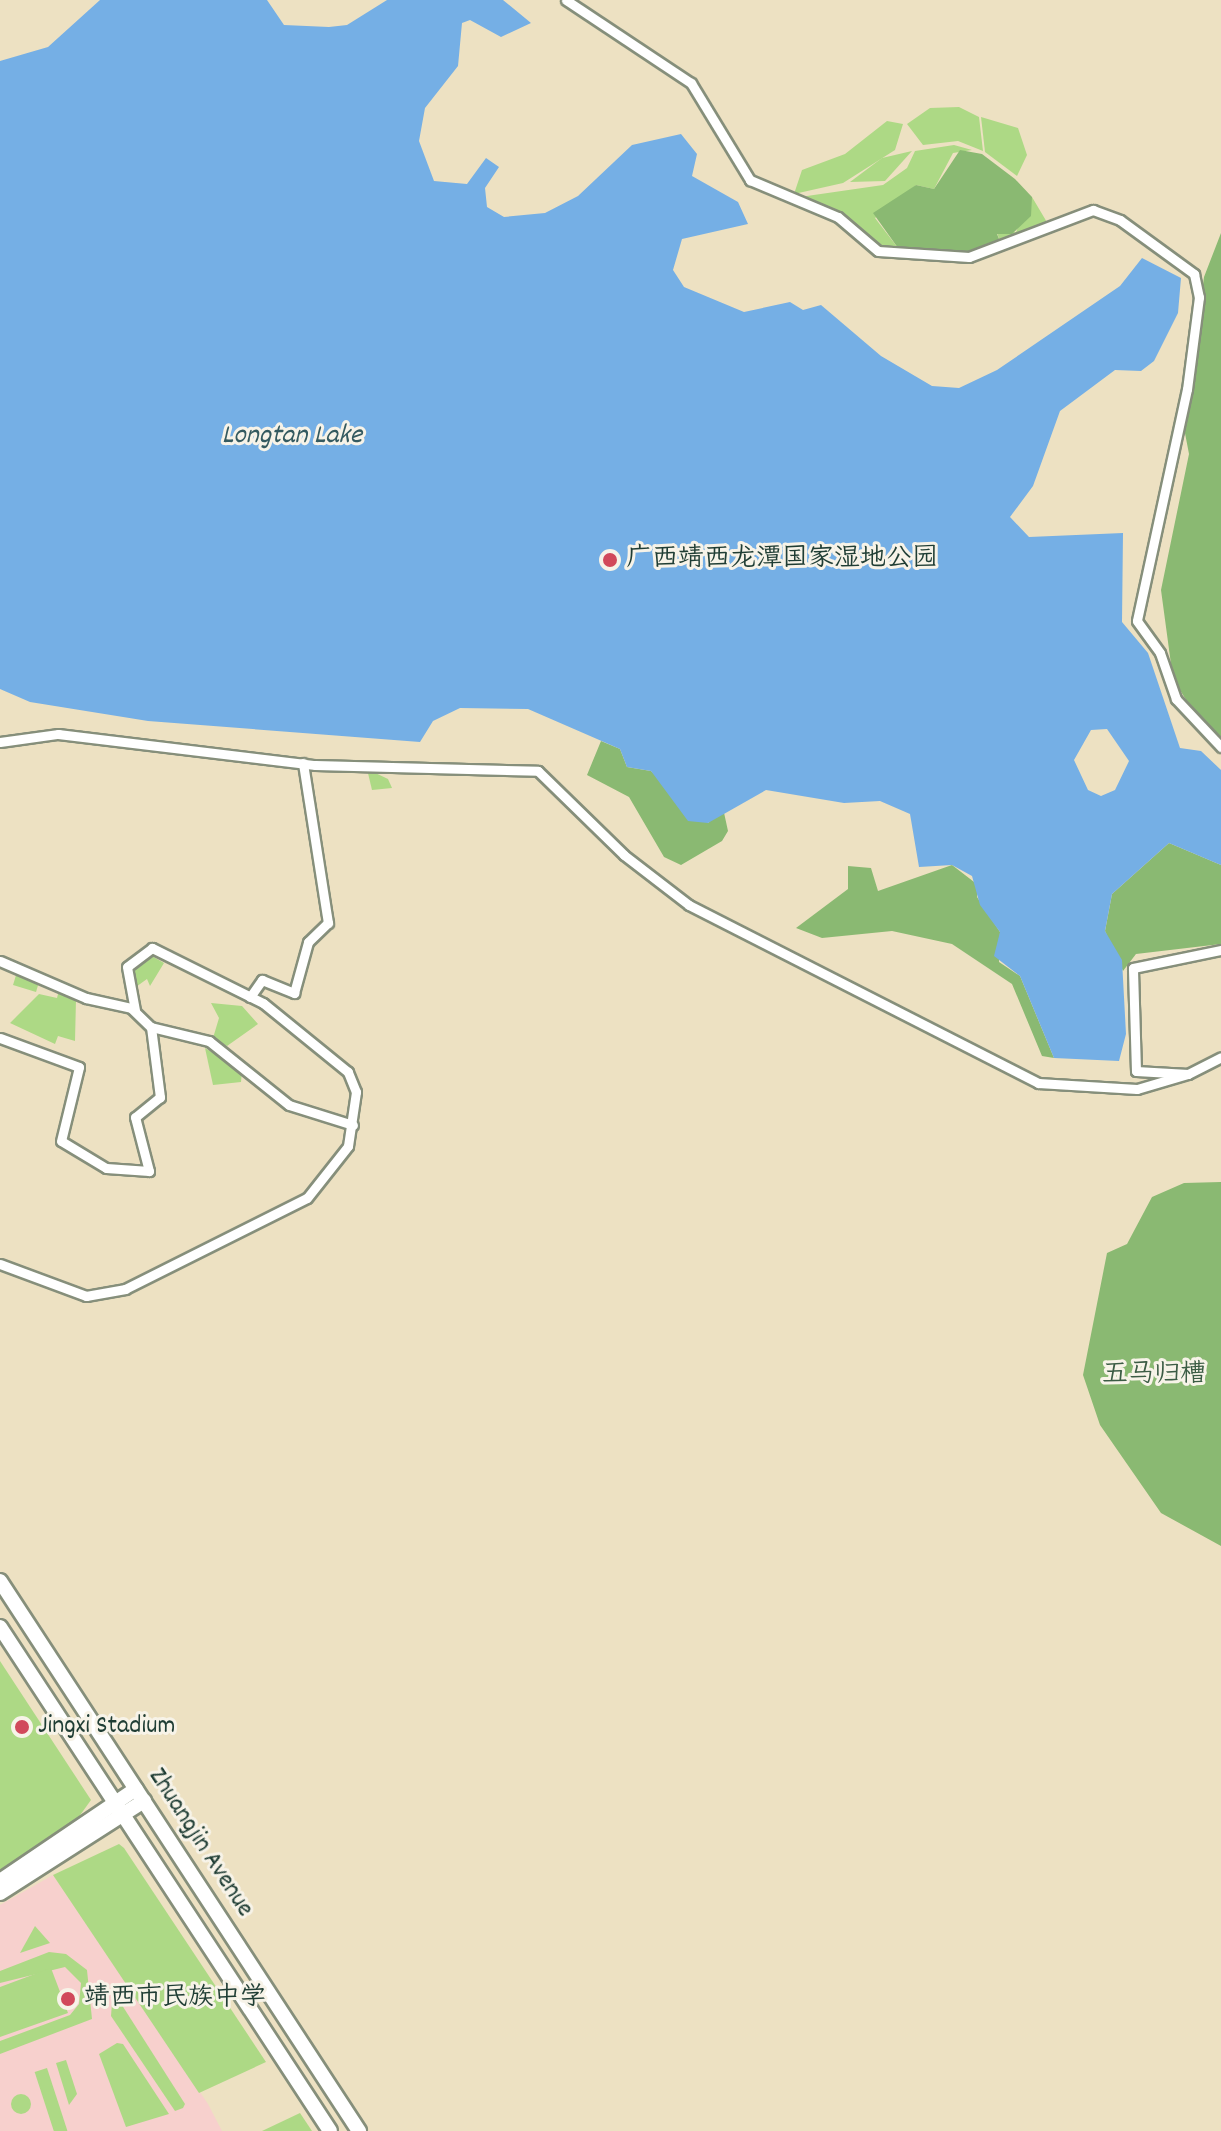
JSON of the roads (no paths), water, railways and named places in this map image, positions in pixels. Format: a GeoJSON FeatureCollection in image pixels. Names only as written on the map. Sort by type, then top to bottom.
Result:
{"type":"FeatureCollection","features":[{"type":"Feature","properties":{"kind":"main road","name":"Zhuangjin Avenue"},"geometry":{"type":"LineString","coordinates":[[0,1581],[359,2131]]}},
{"type":"Feature","properties":{"kind":"main road","name":"Zhuangjin Avenue"},"geometry":{"type":"LineString","coordinates":[[0,1627],[330,2131]]}},
{"type":"Feature","properties":{"kind":"main road"},"geometry":{"type":"LineString","coordinates":[[0,1881],[140,1795]]}},
{"type":"Feature","properties":{"kind":"main road"},"geometry":{"type":"LineString","coordinates":[[0,1893],[120,1808]]}},
{"type":"Feature","properties":{"kind":"street"},"geometry":{"type":"LineString","coordinates":[[566,0],[691,83],[745,175],[838,217],[878,251],[969,257],[1093,210],[1120,220],[1194,274],[1199,297],[1187,389],[1137,621],[1160,653],[1176,699],[1221,747]]}},
{"type":"Feature","properties":{"kind":"street"},"geometry":{"type":"LineString","coordinates":[[0,742],[58,734],[303,763],[538,771],[624,855],[689,905],[816,964],[1008,1070],[1038,1083],[1099,1090],[1159,1086],[1221,1057]]}},
{"type":"Feature","properties":{"kind":"street"},"geometry":{"type":"LineString","coordinates":[[250,997],[262,980],[294,993],[308,942],[328,923],[303,763]]}},
{"type":"Feature","properties":{"kind":"street"},"geometry":{"type":"LineString","coordinates":[[0,1264],[86,1296],[125,1289],[307,1198],[340,1161],[353,1125],[356,1092],[346,1069],[250,997],[152,948],[127,967],[135,1010]]}},
{"type":"Feature","properties":{"kind":"street"},"geometry":{"type":"LineString","coordinates":[[1188,1074],[1136,1071],[1133,968],[1221,950]]}},
{"type":"Feature","properties":{"kind":"street"},"geometry":{"type":"LineString","coordinates":[[0,961],[135,1010],[151,1027],[209,1041],[289,1105],[353,1125]]}},
{"type":"Feature","properties":{"kind":"street"},"geometry":{"type":"LineString","coordinates":[[0,1038],[77,1065],[59,1139],[101,1165],[141,1174],[152,1162],[135,1113],[160,1097],[151,1027]]}},
{"type":"Feature","properties":{"kind":"water","name":"Longtan Lake"},"geometry":{"type":"Polygon","coordinates":[[[100,0],[267,0],[284,25],[329,27],[347,25],[387,0],[503,0],[531,23],[501,37],[470,20],[462,23],[458,66],[425,108],[419,141],[434,181],[467,184],[486,158],[499,167],[485,188],[487,207],[504,217],[545,213],[578,196],[632,145],[681,134],[697,154],[692,176],[738,202],[748,224],[682,239],[673,270],[684,287],[744,312],[790,302],[803,310],[821,305],[881,356],[932,386],[959,388],[997,370],[1120,286],[1142,258],[1181,278],[1178,313],[1154,361],[1141,371],[1115,370],[1060,411],[1033,486],[1010,517],[1029,537],[1123,533],[1122,622],[1148,653],[1180,748],[1201,751],[1221,770],[1221,865],[1169,843],[1112,894],[1105,931],[1122,960],[1126,1034],[1119,1061],[1054,1058],[1020,976],[994,956],[1000,932],[980,905],[972,876],[952,865],[919,867],[910,814],[880,801],[844,803],[766,790],[708,823],[688,821],[651,771],[627,767],[620,749],[528,709],[460,708],[433,721],[420,742],[148,721],[30,702],[0,689],[0,61],[48,47],[100,0]],[[1107,729],[1091,730],[1074,760],[1088,790],[1101,796],[1115,790],[1129,761],[1107,729]]]}},
{"type":"Feature","properties":{"kind":"place","name":"广西靖西龙潭国家湿地公园"},"geometry":{"type":"Point","coordinates":[610,560]}},
{"type":"Feature","properties":{"kind":"place","name":"Jingxi Stadium"},"geometry":{"type":"Point","coordinates":[22,1727]}},
{"type":"Feature","properties":{"kind":"place","name":"靖西市民族中学"},"geometry":{"type":"Point","coordinates":[68,1999]}},
{"type":"Feature","properties":{"kind":"park label","name":"五马归槽"},"geometry":{"type":"Point","coordinates":[1154,1376]}}]}
